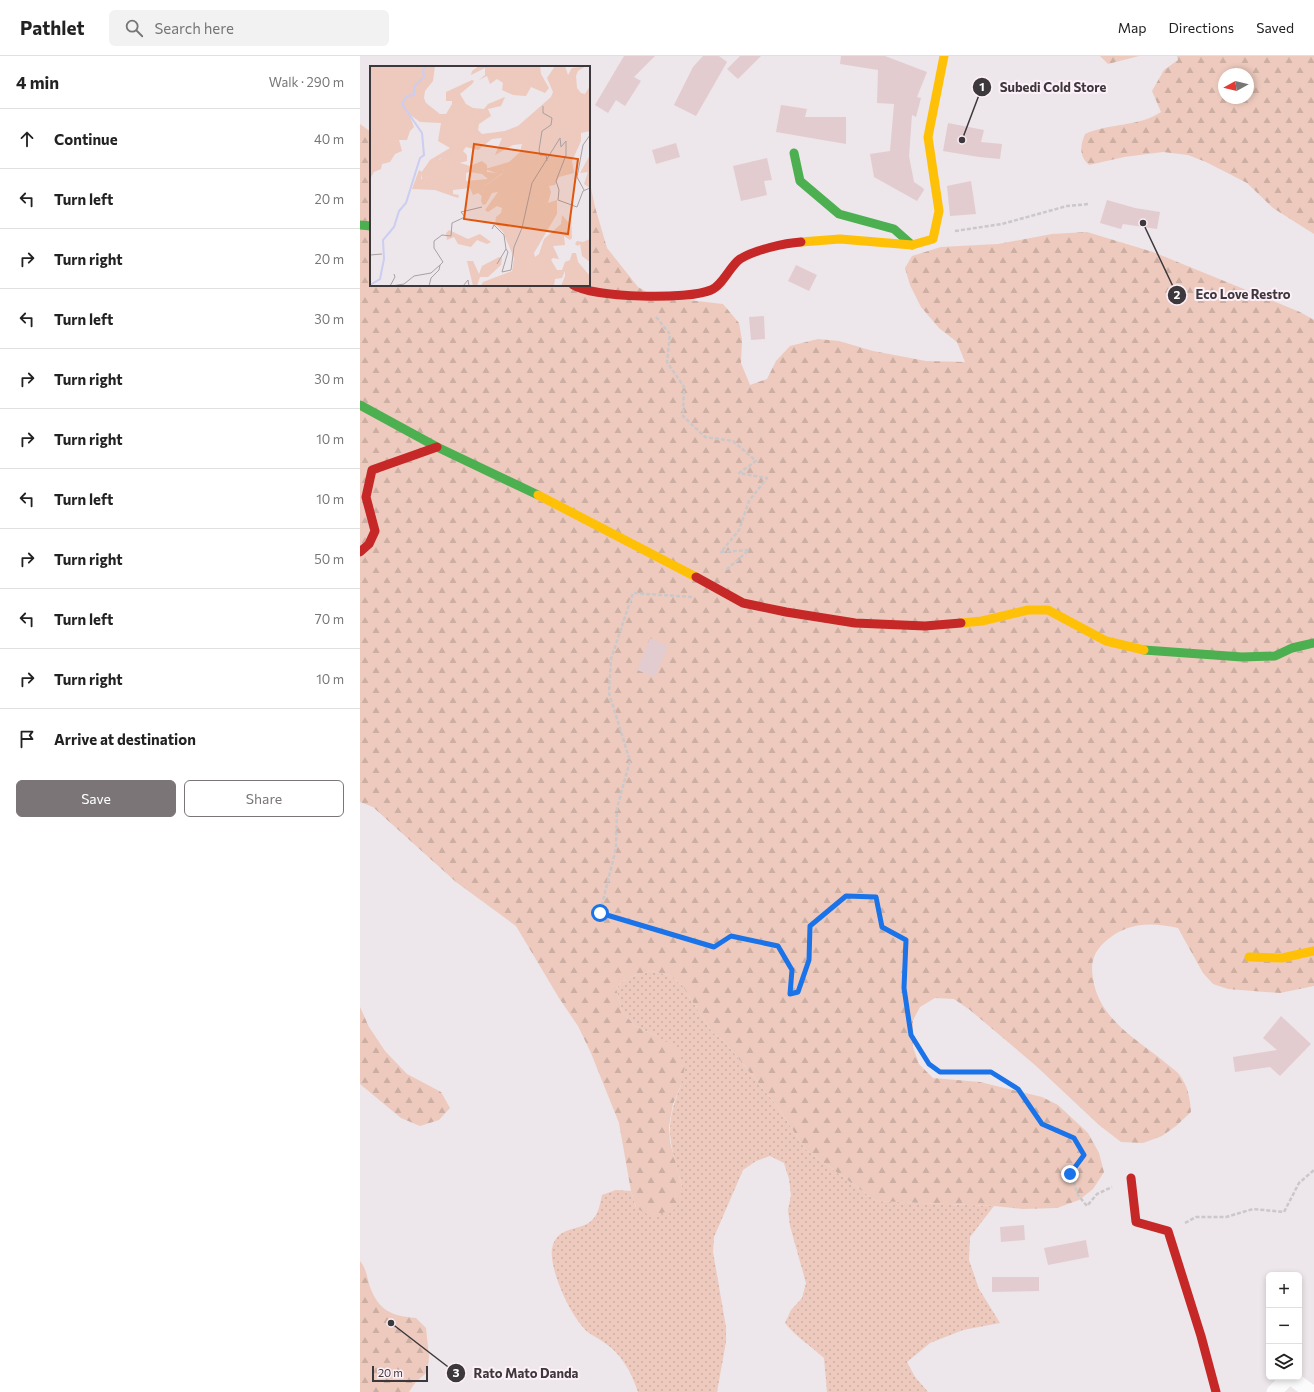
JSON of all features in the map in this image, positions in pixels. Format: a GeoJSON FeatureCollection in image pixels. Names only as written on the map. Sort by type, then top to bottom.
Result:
{"type":"FeatureCollection","features":[{"type":"Feature","properties":{"kind":"street"},"geometry":{"type":"LineString","coordinates":[[575,286],[603,294],[670,297],[712,290],[740,259],[782,243],[840,239],[912,245],[933,239],[939,211],[928,137],[944,56]]}},
{"type":"Feature","properties":{"kind":"street"},"geometry":{"type":"LineString","coordinates":[[794,153],[800,180],[839,214],[894,229],[912,245]]}},
{"type":"Feature","properties":{"kind":"street"},"geometry":{"type":"LineString","coordinates":[[360,225],[370,226]]}},
{"type":"Feature","properties":{"kind":"street"},"geometry":{"type":"LineString","coordinates":[[360,405],[437,447],[560,506],[690,573],[744,603],[786,612],[855,623],[926,626],[982,621],[1038,609],[1048,610],[1106,641],[1142,650],[1242,657],[1275,656],[1292,648],[1314,643]]}},
{"type":"Feature","properties":{"kind":"street"},"geometry":{"type":"LineString","coordinates":[[360,552],[371,542],[376,526],[366,497],[372,470],[437,447]]}},
{"type":"Feature","properties":{"kind":"street"},"geometry":{"type":"LineString","coordinates":[[1249,957],[1271,959],[1314,951]]}},
{"type":"Feature","properties":{"kind":"street"},"geometry":{"type":"LineString","coordinates":[[1132,1178],[1136,1222],[1168,1231],[1201,1336],[1216,1392]]}},
{"type":"Feature","properties":{"kind":"street"},"geometry":{"type":"LineString","coordinates":[[1274,1392],[1286,1380]]}},
{"type":"Feature","properties":{"kind":"street"},"geometry":{"type":"LineString","coordinates":[[1293,1380],[1311,1392]]}},
{"type":"Feature","properties":{"kind":"path"},"geometry":{"type":"LineString","coordinates":[[933,239],[949,232],[1002,224],[1067,206],[1090,204]]}},
{"type":"Feature","properties":{"kind":"path"},"geometry":{"type":"LineString","coordinates":[[652,312],[670,334],[668,362],[684,387],[683,416],[705,437],[733,441],[756,461],[739,473],[768,478],[749,501],[739,530],[721,552],[749,550],[711,586]]}},
{"type":"Feature","properties":{"kind":"path"},"geometry":{"type":"LineString","coordinates":[[700,598],[633,593],[611,659],[609,692],[630,761],[617,808],[616,848],[600,913],[714,947],[731,936],[778,946],[792,970],[790,994],[798,992],[809,960],[810,926],[846,896],[876,897],[882,927],[906,940],[904,988],[911,1035],[929,1064],[940,1072],[991,1072],[1018,1089],[1042,1124],[1074,1138],[1084,1155],[1070,1174],[1078,1194],[1087,1206],[1097,1194],[1132,1178]]}},
{"type":"Feature","properties":{"kind":"path"},"geometry":{"type":"LineString","coordinates":[[1168,1231],[1196,1217],[1226,1216],[1253,1209],[1284,1212],[1299,1183],[1314,1170]]}},
{"type":"Feature","properties":{"kind":"green space"},"geometry":{"type":"Polygon","coordinates":[[[1100,56],[1139,56],[1108,64],[1100,56]]]}},
{"type":"Feature","properties":{"kind":"green space"},"geometry":{"type":"Polygon","coordinates":[[[1177,56],[1314,56],[1314,234],[1273,208],[1247,183],[1206,162],[1188,155],[1163,152],[1124,157],[1089,165],[1086,162],[1081,151],[1085,134],[1104,128],[1134,123],[1152,117],[1161,112],[1152,91],[1164,70],[1178,60],[1177,56]]]}},
{"type":"Feature","properties":{"kind":"green space"},"geometry":{"type":"Polygon","coordinates":[[[360,124],[370,131],[370,286],[590,286],[590,184],[607,248],[638,287],[654,296],[723,304],[739,323],[742,340],[741,363],[750,385],[767,379],[776,361],[790,346],[818,339],[839,341],[873,351],[926,361],[965,362],[957,342],[939,328],[921,307],[910,285],[905,268],[912,256],[941,247],[998,244],[1052,234],[1087,232],[1153,252],[1300,312],[1314,320],[1314,986],[1280,993],[1228,989],[1213,984],[1203,973],[1178,928],[1150,924],[1141,925],[1123,930],[1107,940],[1096,953],[1092,967],[1096,992],[1102,1004],[1118,1025],[1178,1073],[1184,1082],[1189,1097],[1191,1112],[1176,1126],[1162,1136],[1143,1143],[1121,1142],[1099,1125],[1035,1065],[970,1010],[954,999],[935,998],[920,1007],[913,1020],[913,1047],[919,1064],[933,1078],[980,1082],[1042,1097],[1058,1105],[1088,1133],[1099,1153],[1104,1172],[1093,1189],[1079,1200],[1057,1208],[1023,1209],[994,1206],[876,1201],[805,1149],[778,1107],[725,1042],[712,1032],[682,985],[669,975],[651,971],[627,978],[616,988],[622,1011],[635,1026],[657,1036],[676,1048],[685,1066],[681,1085],[673,1104],[669,1126],[670,1142],[682,1186],[676,1209],[651,1216],[636,1208],[631,1191],[619,1123],[591,1053],[578,1026],[559,998],[516,926],[456,882],[373,807],[360,802],[360,124]]]}},
{"type":"Feature","properties":{"kind":"green space"},"geometry":{"type":"Polygon","coordinates":[[[651,971],[669,975],[682,985],[712,1032],[725,1042],[778,1107],[805,1149],[876,1201],[994,1206],[970,1237],[969,1260],[979,1289],[1000,1323],[963,1330],[930,1343],[907,1362],[915,1377],[928,1392],[827,1392],[824,1358],[785,1323],[791,1310],[802,1298],[806,1283],[790,1226],[788,1210],[791,1195],[789,1179],[784,1163],[770,1156],[756,1161],[743,1170],[714,1237],[713,1252],[726,1327],[726,1342],[717,1392],[638,1392],[629,1370],[615,1351],[582,1327],[563,1294],[554,1269],[552,1249],[558,1236],[568,1230],[585,1225],[593,1220],[598,1210],[602,1195],[616,1190],[631,1191],[636,1208],[682,1186],[674,1158],[670,1136],[672,1113],[681,1085],[657,1036],[635,1026],[622,1011],[616,988],[627,978],[651,971]]]}},
{"type":"Feature","properties":{"kind":"green space"},"geometry":{"type":"Polygon","coordinates":[[[360,1007],[369,1027],[385,1051],[407,1074],[441,1092],[450,1108],[439,1120],[420,1126],[401,1118],[360,1084],[360,1007]]]}},
{"type":"Feature","properties":{"kind":"green space"},"geometry":{"type":"Polygon","coordinates":[[[360,1261],[370,1287],[382,1307],[393,1314],[416,1318],[426,1328],[429,1357],[427,1372],[415,1383],[409,1392],[360,1392],[360,1261]]]}},
{"type":"Feature","properties":{"kind":"building"},"geometry":{"type":"Polygon","coordinates":[[[624,56],[655,56],[634,77],[641,81],[625,106],[616,100],[608,113],[595,105],[624,56]]]}},
{"type":"Feature","properties":{"kind":"building"},"geometry":{"type":"Polygon","coordinates":[[[703,56],[719,56],[727,62],[696,116],[674,105],[693,67],[703,56]]]}},
{"type":"Feature","properties":{"kind":"building"},"geometry":{"type":"Polygon","coordinates":[[[740,56],[761,56],[738,79],[727,69],[740,56]]]}},
{"type":"Feature","properties":{"kind":"building"},"geometry":{"type":"Polygon","coordinates":[[[841,56],[885,56],[927,72],[917,97],[921,98],[916,117],[912,115],[909,156],[914,182],[924,190],[917,201],[874,177],[870,154],[890,151],[894,104],[877,103],[878,70],[840,64],[841,56]]]}},
{"type":"Feature","properties":{"kind":"building"},"geometry":{"type":"Polygon","coordinates":[[[781,105],[807,109],[805,117],[846,117],[846,144],[776,132],[781,105]]]}},
{"type":"Feature","properties":{"kind":"building"},"geometry":{"type":"Polygon","coordinates":[[[948,123],[984,130],[981,142],[1002,144],[1000,159],[943,151],[948,123]]]}},
{"type":"Feature","properties":{"kind":"building"},"geometry":{"type":"Polygon","coordinates":[[[676,143],[680,157],[656,164],[652,150],[676,143]]]}},
{"type":"Feature","properties":{"kind":"building"},"geometry":{"type":"Polygon","coordinates":[[[767,158],[772,180],[764,181],[767,195],[741,201],[733,166],[767,158]]]}},
{"type":"Feature","properties":{"kind":"building"},"geometry":{"type":"Polygon","coordinates":[[[971,181],[976,214],[950,216],[947,186],[971,181]]]}},
{"type":"Feature","properties":{"kind":"building"},"geometry":{"type":"Polygon","coordinates":[[[1107,200],[1135,208],[1160,212],[1157,229],[1123,224],[1121,229],[1100,223],[1107,200]]]}},
{"type":"Feature","properties":{"kind":"building"},"geometry":{"type":"Polygon","coordinates":[[[796,265],[817,275],[809,291],[788,281],[796,265]]]}},
{"type":"Feature","properties":{"kind":"building"},"geometry":{"type":"Polygon","coordinates":[[[764,316],[765,339],[751,340],[749,317],[764,316]]]}},
{"type":"Feature","properties":{"kind":"building"},"geometry":{"type":"Polygon","coordinates":[[[650,638],[668,646],[655,677],[637,670],[650,638]]]}},
{"type":"Feature","properties":{"kind":"building"},"geometry":{"type":"Polygon","coordinates":[[[1281,1016],[1311,1044],[1280,1076],[1270,1067],[1235,1072],[1233,1057],[1277,1050],[1263,1038],[1281,1016]]]}},
{"type":"Feature","properties":{"kind":"building"},"geometry":{"type":"Polygon","coordinates":[[[1024,1225],[1025,1240],[1001,1242],[1000,1227],[1024,1225]]]}},
{"type":"Feature","properties":{"kind":"building"},"geometry":{"type":"Polygon","coordinates":[[[1086,1240],[1089,1257],[1048,1265],[1044,1248],[1086,1240]]]}},
{"type":"Feature","properties":{"kind":"building"},"geometry":{"type":"Polygon","coordinates":[[[992,1277],[1039,1277],[1039,1291],[992,1292],[992,1277]]]}},
{"type":"Feature","properties":{"kind":"traffic: fast"},"geometry":{"type":"LineString","coordinates":[[794,153],[800,181],[839,214],[894,229],[912,245]]}},
{"type":"Feature","properties":{"kind":"traffic: fast"},"geometry":{"type":"LineString","coordinates":[[360,225],[370,226]]}},
{"type":"Feature","properties":{"kind":"traffic: fast"},"geometry":{"type":"LineString","coordinates":[[360,405],[437,447],[538,495]]}},
{"type":"Feature","properties":{"kind":"traffic: fast"},"geometry":{"type":"LineString","coordinates":[[1144,650],[1242,657],[1275,656],[1292,648],[1314,643]]}},
{"type":"Feature","properties":{"kind":"traffic: slow"},"geometry":{"type":"LineString","coordinates":[[801,242],[840,239],[912,245],[933,239],[939,211],[928,137],[944,56]]}},
{"type":"Feature","properties":{"kind":"traffic: slow"},"geometry":{"type":"LineString","coordinates":[[538,495],[696,577]]}},
{"type":"Feature","properties":{"kind":"traffic: slow"},"geometry":{"type":"LineString","coordinates":[[961,623],[982,621],[1028,610],[1048,610],[1106,641],[1144,650]]}},
{"type":"Feature","properties":{"kind":"traffic: slow"},"geometry":{"type":"LineString","coordinates":[[1249,957],[1282,958],[1314,951]]}},
{"type":"Feature","properties":{"kind":"traffic: jam"},"geometry":{"type":"LineString","coordinates":[[576,286],[601,293],[620,295],[663,296],[699,293],[715,288],[740,259],[770,248],[801,242]]}},
{"type":"Feature","properties":{"kind":"traffic: jam"},"geometry":{"type":"LineString","coordinates":[[360,552],[369,544],[375,531],[366,497],[372,470],[437,447]]}},
{"type":"Feature","properties":{"kind":"traffic: jam"},"geometry":{"type":"LineString","coordinates":[[696,577],[743,603],[786,612],[855,623],[925,626],[961,623]]}},
{"type":"Feature","properties":{"kind":"traffic: jam"},"geometry":{"type":"LineString","coordinates":[[1131,1178],[1136,1222],[1168,1231],[1201,1336],[1216,1392]]}},
{"type":"Feature","properties":{"kind":"place","name":"Subedi Cold Store"},"geometry":{"type":"Point","coordinates":[962,140]}},
{"type":"Feature","properties":{"kind":"place","name":"Eco Love Restro"},"geometry":{"type":"Point","coordinates":[1143,223]}},
{"type":"Feature","properties":{"kind":"place","name":"Rato Mato Danda"},"geometry":{"type":"Point","coordinates":[391,1323]}},
{"type":"Feature","properties":{"kind":"route"},"geometry":{"type":"LineString","coordinates":[[600,913],[714,947],[731,936],[778,946],[792,970],[790,994],[798,992],[809,960],[810,926],[846,896],[876,897],[882,927],[906,940],[904,988],[911,1035],[929,1064],[940,1072],[991,1072],[1018,1089],[1042,1124],[1074,1138],[1084,1155],[1070,1174]]}}]}
